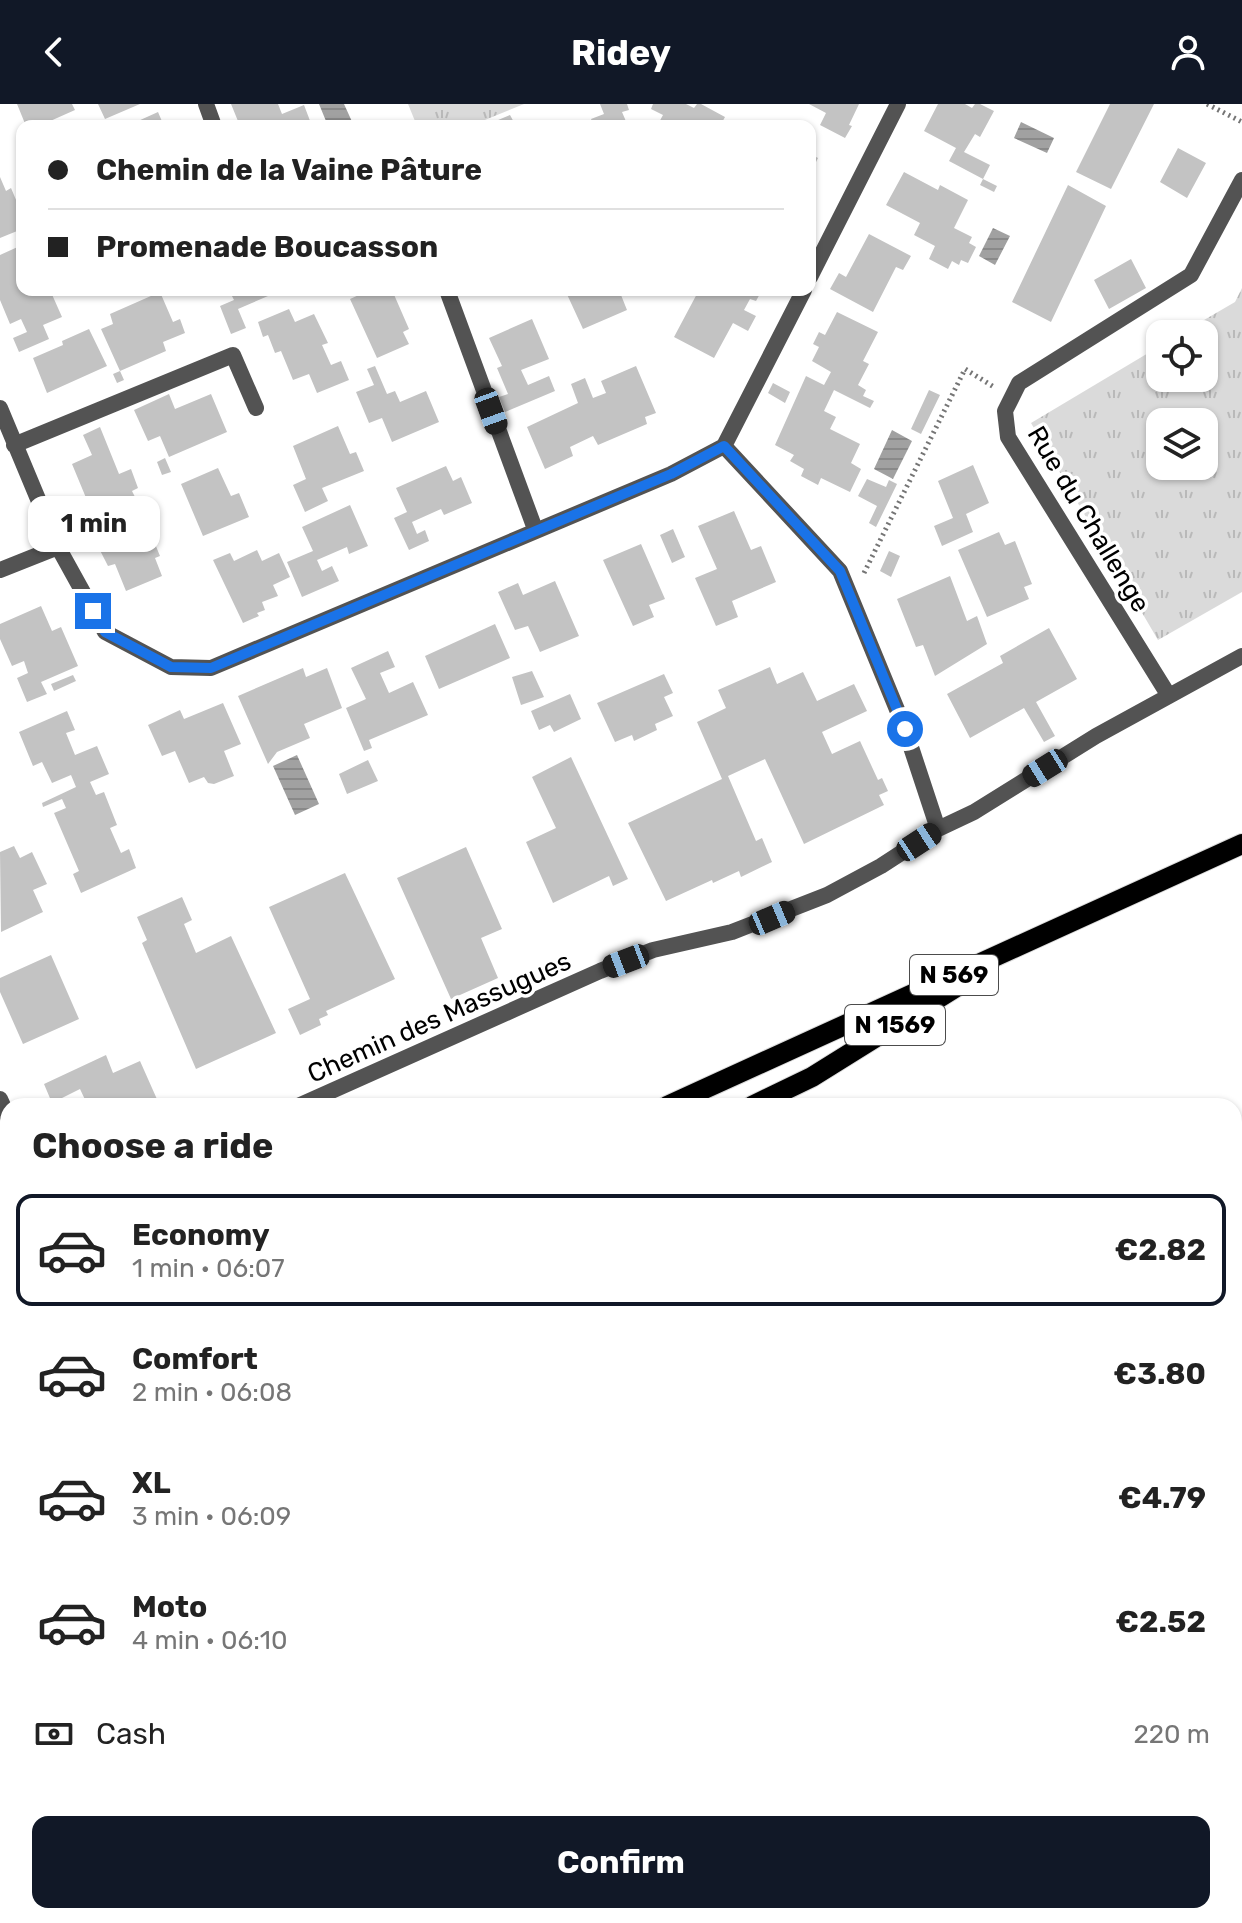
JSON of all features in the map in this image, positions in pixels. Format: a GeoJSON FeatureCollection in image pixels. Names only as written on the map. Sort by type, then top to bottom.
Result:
{"type":"FeatureCollection","features":[{"type":"Feature","properties":{"kind":"main road","name":"N 569"},"geometry":{"type":"LineString","coordinates":[[684,1098],[1242,844]]}},
{"type":"Feature","properties":{"kind":"main road","name":"N 1569"},"geometry":{"type":"LineString","coordinates":[[769,1098],[812,1077],[1034,938]]}},
{"type":"Feature","properties":{"kind":"street"},"geometry":{"type":"LineString","coordinates":[[816,265],[898,104]]}},
{"type":"Feature","properties":{"kind":"street","name":"Rue du Challenge"},"geometry":{"type":"LineString","coordinates":[[1169,696],[1008,437],[1005,411],[1019,383],[1191,275],[1242,180]]}},
{"type":"Feature","properties":{"kind":"street"},"geometry":{"type":"LineString","coordinates":[[449,296],[535,529]]}},
{"type":"Feature","properties":{"kind":"street"},"geometry":{"type":"LineString","coordinates":[[0,408],[58,547],[105,632],[171,667],[211,668],[671,474],[724,446],[801,296]]}},
{"type":"Feature","properties":{"kind":"street"},"geometry":{"type":"LineString","coordinates":[[14,445],[233,355],[256,408]]}},
{"type":"Feature","properties":{"kind":"street"},"geometry":{"type":"LineString","coordinates":[[724,446],[840,571],[905,729],[938,829]]}},
{"type":"Feature","properties":{"kind":"street"},"geometry":{"type":"LineString","coordinates":[[0,570],[58,547]]}},
{"type":"Feature","properties":{"kind":"street","name":"Chemin des Massugues"},"geometry":{"type":"LineString","coordinates":[[316,1098],[653,950],[732,932],[827,895],[881,866],[938,829],[974,812],[1096,736],[1242,656]]}},
{"type":"Feature","properties":{"kind":"path"},"geometry":{"type":"LineString","coordinates":[[1207,104],[1242,122]]}},
{"type":"Feature","properties":{"kind":"path"},"geometry":{"type":"LineString","coordinates":[[852,599],[965,369],[1011,399]]}},
{"type":"Feature","properties":{"kind":"green space"},"geometry":{"type":"Polygon","coordinates":[[[408,104],[524,104],[485,120],[415,120],[408,104]]]}},
{"type":"Feature","properties":{"kind":"green space"},"geometry":{"type":"Polygon","coordinates":[[[1242,288],[1242,592],[1158,640],[1031,423],[1146,354],[1146,392],[1218,392],[1218,320],[1204,320],[1235,302],[1242,288]]]}},
{"type":"Feature","properties":{"kind":"shaded area"},"geometry":{"type":"Polygon","coordinates":[[[319,104],[344,104],[351,120],[326,120],[319,104]]]}},
{"type":"Feature","properties":{"kind":"shaded area"},"geometry":{"type":"Polygon","coordinates":[[[1021,122],[1054,138],[1047,153],[1014,138],[1021,122]]]}},
{"type":"Feature","properties":{"kind":"shaded area"},"geometry":{"type":"Polygon","coordinates":[[[993,228],[1010,236],[995,265],[979,256],[993,228]]]}},
{"type":"Feature","properties":{"kind":"shaded area"},"geometry":{"type":"Polygon","coordinates":[[[892,430],[912,441],[893,479],[874,469],[892,430]]]}},
{"type":"Feature","properties":{"kind":"shaded area"},"geometry":{"type":"Polygon","coordinates":[[[297,755],[319,804],[295,815],[273,766],[297,755]]]}},
{"type":"Feature","properties":{"kind":"building"},"geometry":{"type":"Polygon","coordinates":[[[17,104],[72,104],[75,110],[52,120],[24,120],[17,104]]]}},
{"type":"Feature","properties":{"kind":"building"},"geometry":{"type":"Polygon","coordinates":[[[98,104],[140,104],[105,119],[98,104]]]}},
{"type":"Feature","properties":{"kind":"building"},"geometry":{"type":"Polygon","coordinates":[[[231,104],[278,104],[282,114],[304,105],[310,120],[238,120],[231,104]]]}},
{"type":"Feature","properties":{"kind":"building"},"geometry":{"type":"Polygon","coordinates":[[[600,104],[627,104],[629,110],[622,112],[625,120],[591,120],[604,114],[600,104]]]}},
{"type":"Feature","properties":{"kind":"building"},"geometry":{"type":"Polygon","coordinates":[[[653,104],[686,104],[694,108],[701,104],[725,117],[723,120],[660,120],[663,115],[651,109],[653,104]]]}},
{"type":"Feature","properties":{"kind":"building"},"geometry":{"type":"Polygon","coordinates":[[[809,104],[859,104],[845,138],[820,125],[826,113],[809,104]]]}},
{"type":"Feature","properties":{"kind":"building"},"geometry":{"type":"Polygon","coordinates":[[[938,104],[965,104],[972,108],[980,104],[994,111],[980,137],[975,134],[964,152],[990,165],[983,179],[949,161],[956,148],[924,131],[938,104]]]}},
{"type":"Feature","properties":{"kind":"building"},"geometry":{"type":"Polygon","coordinates":[[[1110,104],[1154,104],[1111,189],[1076,172],[1110,104]]]}},
{"type":"Feature","properties":{"kind":"building"},"geometry":{"type":"Polygon","coordinates":[[[158,112],[161,120],[140,120],[158,112]]]}},
{"type":"Feature","properties":{"kind":"building"},"geometry":{"type":"Polygon","coordinates":[[[1178,148],[1206,163],[1187,198],[1160,182],[1178,148]]]}},
{"type":"Feature","properties":{"kind":"building"},"geometry":{"type":"Polygon","coordinates":[[[904,172],[938,190],[940,185],[968,200],[954,228],[972,237],[969,243],[976,247],[968,263],[961,260],[959,265],[952,261],[948,269],[929,259],[935,246],[914,235],[920,223],[886,205],[904,172]]]}},
{"type":"Feature","properties":{"kind":"building"},"geometry":{"type":"Polygon","coordinates":[[[0,177],[6,191],[11,188],[16,200],[16,231],[0,238],[0,177]]]}},
{"type":"Feature","properties":{"kind":"building"},"geometry":{"type":"Polygon","coordinates":[[[983,179],[997,186],[994,192],[980,185],[983,179]]]}},
{"type":"Feature","properties":{"kind":"building"},"geometry":{"type":"Polygon","coordinates":[[[1068,185],[1106,206],[1051,322],[1012,302],[1068,185]]]}},
{"type":"Feature","properties":{"kind":"building"},"geometry":{"type":"Polygon","coordinates":[[[869,234],[911,256],[903,270],[896,267],[873,312],[830,289],[839,273],[846,277],[869,234]]]}},
{"type":"Feature","properties":{"kind":"building"},"geometry":{"type":"Polygon","coordinates":[[[16,248],[16,296],[53,296],[62,317],[43,325],[49,339],[19,352],[13,338],[27,332],[21,319],[10,324],[0,300],[0,255],[16,248]]]}},
{"type":"Feature","properties":{"kind":"building"},"geometry":{"type":"Polygon","coordinates":[[[1131,259],[1146,288],[1109,309],[1094,280],[1131,259]]]}},
{"type":"Feature","properties":{"kind":"building"},"geometry":{"type":"Polygon","coordinates":[[[151,296],[162,296],[173,322],[180,319],[185,333],[163,342],[166,351],[120,371],[101,329],[113,324],[110,314],[151,296]]]}},
{"type":"Feature","properties":{"kind":"building"},"geometry":{"type":"Polygon","coordinates":[[[232,296],[268,296],[238,309],[246,328],[231,334],[220,306],[234,300],[232,296]]]}},
{"type":"Feature","properties":{"kind":"building"},"geometry":{"type":"Polygon","coordinates":[[[357,296],[395,296],[409,329],[403,332],[409,344],[377,358],[350,299],[357,296]]]}},
{"type":"Feature","properties":{"kind":"building"},"geometry":{"type":"Polygon","coordinates":[[[568,296],[621,296],[627,310],[583,329],[568,296]]]}},
{"type":"Feature","properties":{"kind":"building"},"geometry":{"type":"Polygon","coordinates":[[[696,296],[759,296],[756,301],[750,299],[744,310],[756,316],[748,331],[733,323],[714,358],[674,337],[696,296]]]}},
{"type":"Feature","properties":{"kind":"building"},"geometry":{"type":"Polygon","coordinates":[[[289,309],[295,322],[314,314],[328,343],[322,345],[331,365],[341,361],[349,380],[317,393],[309,374],[293,380],[281,351],[275,353],[268,335],[263,337],[258,322],[289,309]]]}},
{"type":"Feature","properties":{"kind":"building"},"geometry":{"type":"Polygon","coordinates":[[[837,312],[878,332],[863,361],[869,364],[858,385],[866,390],[863,396],[874,401],[870,408],[834,390],[824,411],[836,417],[830,429],[860,444],[851,463],[861,469],[850,492],[821,478],[818,485],[801,476],[804,469],[790,461],[794,455],[775,445],[806,376],[824,385],[831,372],[812,361],[819,347],[813,344],[819,332],[825,335],[837,312]]]}},
{"type":"Feature","properties":{"kind":"building"},"geometry":{"type":"Polygon","coordinates":[[[532,319],[549,359],[521,370],[528,385],[549,376],[555,391],[505,412],[499,397],[508,394],[497,368],[502,366],[489,338],[532,319]]]}},
{"type":"Feature","properties":{"kind":"building"},"geometry":{"type":"Polygon","coordinates":[[[89,329],[107,366],[47,393],[33,358],[89,329]]]}},
{"type":"Feature","properties":{"kind":"building"},"geometry":{"type":"Polygon","coordinates":[[[375,366],[387,394],[395,391],[400,402],[426,391],[439,422],[392,442],[382,418],[369,423],[356,392],[374,385],[367,369],[375,366]]]}},
{"type":"Feature","properties":{"kind":"building"},"geometry":{"type":"Polygon","coordinates":[[[636,366],[656,413],[645,417],[647,424],[598,445],[593,436],[570,447],[573,456],[545,469],[527,427],[578,403],[571,384],[585,378],[593,398],[606,393],[601,381],[636,366]]]}},
{"type":"Feature","properties":{"kind":"building"},"geometry":{"type":"Polygon","coordinates":[[[120,371],[124,380],[117,383],[113,374],[120,371]]]}},
{"type":"Feature","properties":{"kind":"building"},"geometry":{"type":"Polygon","coordinates":[[[773,383],[790,392],[785,403],[768,393],[773,383]]]}},
{"type":"Feature","properties":{"kind":"building"},"geometry":{"type":"Polygon","coordinates":[[[929,390],[940,395],[921,434],[911,429],[929,390]]]}},
{"type":"Feature","properties":{"kind":"building"},"geometry":{"type":"Polygon","coordinates":[[[169,394],[175,409],[211,394],[227,432],[169,457],[160,436],[148,441],[134,410],[169,394]]]}},
{"type":"Feature","properties":{"kind":"building"},"geometry":{"type":"Polygon","coordinates":[[[338,426],[350,454],[356,452],[364,471],[322,488],[328,501],[305,512],[293,485],[306,479],[293,446],[338,426]]]}},
{"type":"Feature","properties":{"kind":"building"},"geometry":{"type":"Polygon","coordinates":[[[100,427],[119,474],[131,469],[138,488],[132,491],[136,499],[121,506],[133,533],[148,527],[160,556],[155,558],[162,576],[126,591],[115,564],[108,566],[85,521],[100,515],[95,503],[89,505],[72,464],[92,455],[83,435],[100,427]]]}},
{"type":"Feature","properties":{"kind":"building"},"geometry":{"type":"Polygon","coordinates":[[[165,458],[171,472],[162,475],[157,462],[165,458]]]}},
{"type":"Feature","properties":{"kind":"building"},"geometry":{"type":"Polygon","coordinates":[[[973,465],[989,503],[966,514],[973,532],[942,546],[934,526],[953,518],[938,481],[973,465]]]}},
{"type":"Feature","properties":{"kind":"building"},"geometry":{"type":"Polygon","coordinates":[[[446,466],[453,481],[461,477],[472,503],[444,515],[441,509],[412,522],[417,534],[425,530],[429,541],[409,550],[394,518],[407,512],[396,488],[446,466]]]}},
{"type":"Feature","properties":{"kind":"building"},"geometry":{"type":"Polygon","coordinates":[[[218,468],[231,496],[239,493],[249,517],[203,536],[181,484],[218,468]]]}},
{"type":"Feature","properties":{"kind":"building"},"geometry":{"type":"Polygon","coordinates":[[[867,479],[886,487],[889,480],[897,484],[876,527],[869,523],[877,506],[858,496],[867,479]]]}},
{"type":"Feature","properties":{"kind":"building"},"geometry":{"type":"Polygon","coordinates":[[[350,505],[368,546],[349,554],[347,547],[317,560],[322,571],[332,566],[339,581],[302,597],[287,562],[313,551],[302,527],[350,505]]]}},
{"type":"Feature","properties":{"kind":"building"},"geometry":{"type":"Polygon","coordinates":[[[734,511],[751,550],[761,546],[776,582],[732,601],[738,617],[716,626],[695,578],[717,569],[698,526],[734,511]]]}},
{"type":"Feature","properties":{"kind":"building"},"geometry":{"type":"Polygon","coordinates":[[[673,529],[685,557],[672,563],[660,535],[673,529]]]}},
{"type":"Feature","properties":{"kind":"building"},"geometry":{"type":"Polygon","coordinates":[[[999,532],[1005,545],[1015,541],[1032,584],[1024,587],[1029,599],[987,617],[958,550],[999,532]]]}},
{"type":"Feature","properties":{"kind":"building"},"geometry":{"type":"Polygon","coordinates":[[[641,544],[665,599],[649,605],[654,617],[633,626],[603,560],[641,544]]]}},
{"type":"Feature","properties":{"kind":"building"},"geometry":{"type":"Polygon","coordinates":[[[257,550],[262,561],[279,553],[290,577],[273,585],[278,596],[262,602],[265,610],[257,613],[259,616],[243,623],[213,560],[230,553],[234,561],[257,550]]]}},
{"type":"Feature","properties":{"kind":"building"},"geometry":{"type":"Polygon","coordinates":[[[889,551],[900,556],[891,577],[880,571],[889,551]]]}},
{"type":"Feature","properties":{"kind":"building"},"geometry":{"type":"Polygon","coordinates":[[[950,576],[967,621],[977,616],[987,644],[935,676],[923,645],[916,647],[897,599],[950,576]]]}},
{"type":"Feature","properties":{"kind":"building"},"geometry":{"type":"Polygon","coordinates":[[[555,581],[579,636],[540,652],[528,626],[515,630],[498,592],[518,583],[523,595],[555,581]]]}},
{"type":"Feature","properties":{"kind":"building"},"geometry":{"type":"Polygon","coordinates":[[[41,606],[52,631],[61,627],[78,666],[41,682],[47,694],[27,702],[17,678],[28,673],[24,661],[12,666],[0,639],[0,624],[41,606]]]}},
{"type":"Feature","properties":{"kind":"building"},"geometry":{"type":"Polygon","coordinates":[[[495,624],[510,658],[439,689],[425,656],[495,624]]]}},
{"type":"Feature","properties":{"kind":"building"},"geometry":{"type":"Polygon","coordinates":[[[1049,628],[1077,679],[1036,702],[1055,736],[1044,742],[1024,708],[970,738],[947,694],[1003,663],[1000,656],[1049,628]]]}},
{"type":"Feature","properties":{"kind":"building"},"geometry":{"type":"Polygon","coordinates":[[[388,651],[395,667],[380,673],[389,693],[413,682],[428,715],[369,740],[372,748],[364,751],[346,708],[366,699],[351,668],[388,651]]]}},
{"type":"Feature","properties":{"kind":"building"},"geometry":{"type":"Polygon","coordinates":[[[770,667],[777,684],[803,672],[817,701],[854,684],[867,711],[822,732],[832,754],[860,741],[878,780],[882,778],[888,791],[879,795],[884,805],[804,844],[765,759],[728,776],[756,841],[762,838],[772,862],[741,877],[739,871],[713,883],[712,880],[666,901],[628,823],[722,779],[697,722],[726,708],[718,690],[770,667]]]}},
{"type":"Feature","properties":{"kind":"building"},"geometry":{"type":"Polygon","coordinates":[[[303,668],[306,677],[327,668],[342,708],[304,724],[310,738],[277,752],[268,764],[238,696],[303,668]]]}},
{"type":"Feature","properties":{"kind":"building"},"geometry":{"type":"Polygon","coordinates":[[[532,671],[544,697],[521,705],[512,677],[532,671]]]}},
{"type":"Feature","properties":{"kind":"building"},"geometry":{"type":"Polygon","coordinates":[[[664,674],[673,693],[664,697],[673,716],[655,724],[657,730],[634,741],[632,735],[615,742],[597,703],[664,674]]]}},
{"type":"Feature","properties":{"kind":"building"},"geometry":{"type":"Polygon","coordinates":[[[73,675],[76,681],[54,691],[51,684],[73,675]]]}},
{"type":"Feature","properties":{"kind":"building"},"geometry":{"type":"Polygon","coordinates":[[[570,694],[581,719],[554,732],[550,725],[539,730],[531,711],[570,694]]]}},
{"type":"Feature","properties":{"kind":"building"},"geometry":{"type":"Polygon","coordinates":[[[223,703],[241,744],[224,751],[234,776],[214,784],[208,783],[204,777],[189,783],[175,751],[162,756],[148,725],[180,710],[184,719],[223,703]]]}},
{"type":"Feature","properties":{"kind":"building"},"geometry":{"type":"Polygon","coordinates":[[[67,711],[75,730],[66,733],[75,755],[97,746],[109,774],[90,782],[96,795],[104,792],[117,825],[110,828],[121,853],[129,849],[136,868],[81,893],[73,874],[79,871],[54,813],[66,808],[62,799],[43,807],[42,803],[76,787],[71,775],[52,783],[42,762],[33,766],[19,732],[67,711]]]}},
{"type":"Feature","properties":{"kind":"building"},"geometry":{"type":"Polygon","coordinates":[[[571,757],[628,879],[613,886],[609,876],[553,903],[526,842],[556,828],[532,777],[571,757]]]}},
{"type":"Feature","properties":{"kind":"building"},"geometry":{"type":"Polygon","coordinates":[[[368,760],[378,781],[347,794],[339,774],[368,760]]]}},
{"type":"Feature","properties":{"kind":"building"},"geometry":{"type":"Polygon","coordinates":[[[14,846],[20,858],[32,852],[47,884],[33,890],[43,912],[1,932],[0,852],[14,846]]]}},
{"type":"Feature","properties":{"kind":"building"},"geometry":{"type":"Polygon","coordinates":[[[466,847],[502,929],[481,938],[498,978],[451,999],[397,878],[466,847]]]}},
{"type":"Feature","properties":{"kind":"building"},"geometry":{"type":"Polygon","coordinates":[[[345,873],[395,979],[326,1011],[328,1015],[319,1019],[321,1025],[300,1035],[288,1009],[310,999],[269,907],[345,873]]]}},
{"type":"Feature","properties":{"kind":"building"},"geometry":{"type":"Polygon","coordinates":[[[182,897],[192,920],[184,924],[196,953],[231,936],[276,1033],[196,1069],[142,943],[147,940],[137,917],[182,897]]]}},
{"type":"Feature","properties":{"kind":"building"},"geometry":{"type":"Polygon","coordinates":[[[51,955],[79,1019],[23,1044],[0,992],[0,978],[51,955]]]}},
{"type":"Feature","properties":{"kind":"building"},"geometry":{"type":"Polygon","coordinates":[[[106,1055],[113,1073],[140,1061],[156,1098],[84,1098],[80,1089],[62,1098],[50,1098],[44,1084],[106,1055]]]}},
{"type":"Feature","properties":{"kind":"route"},"geometry":{"type":"LineString","coordinates":[[93,611],[105,632],[171,667],[211,668],[671,474],[724,446],[840,571],[905,729]]}}]}
